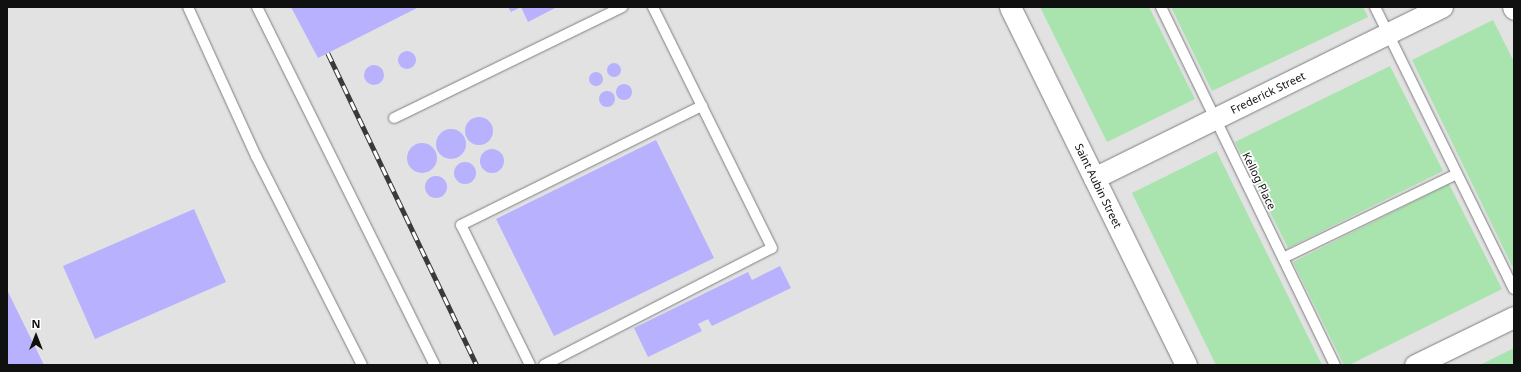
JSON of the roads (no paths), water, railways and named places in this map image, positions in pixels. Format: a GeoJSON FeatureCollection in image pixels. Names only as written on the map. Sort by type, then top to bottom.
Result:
{"type":"FeatureCollection","features":[{"type":"Feature","properties":{"kind":"street","name":"Saint Aubin Street"},"geometry":{"type":"LineString","coordinates":[[1010,7],[1186,365]]}},
{"type":"Feature","properties":{"kind":"street","name":"Frederick Street"},"geometry":{"type":"LineString","coordinates":[[1094,178],[1442,7]]}},
{"type":"Feature","properties":{"kind":"street"},"geometry":{"type":"LineString","coordinates":[[1415,365],[1514,317]]}},
{"type":"Feature","properties":{"kind":"lane"},"geometry":{"type":"LineString","coordinates":[[188,7],[256,156],[362,365]]}},
{"type":"Feature","properties":{"kind":"lane"},"geometry":{"type":"LineString","coordinates":[[257,7],[434,365]]}},
{"type":"Feature","properties":{"kind":"lane"},"geometry":{"type":"LineString","coordinates":[[394,118],[623,7]]}},
{"type":"Feature","properties":{"kind":"lane"},"geometry":{"type":"LineString","coordinates":[[544,365],[772,248],[653,7]]}},
{"type":"Feature","properties":{"kind":"lane","name":"Kellog Place"},"geometry":{"type":"LineString","coordinates":[[1161,7],[1335,365]]}},
{"type":"Feature","properties":{"kind":"lane"},"geometry":{"type":"LineString","coordinates":[[1375,7],[1514,289]]}},
{"type":"Feature","properties":{"kind":"lane"},"geometry":{"type":"LineString","coordinates":[[530,365],[461,225],[702,106]]}},
{"type":"Feature","properties":{"kind":"lane"},"geometry":{"type":"LineString","coordinates":[[1283,258],[1457,174]]}},
{"type":"Feature","properties":{"kind":"railway"},"geometry":{"type":"LineString","coordinates":[[328,53],[477,365]]}}]}
